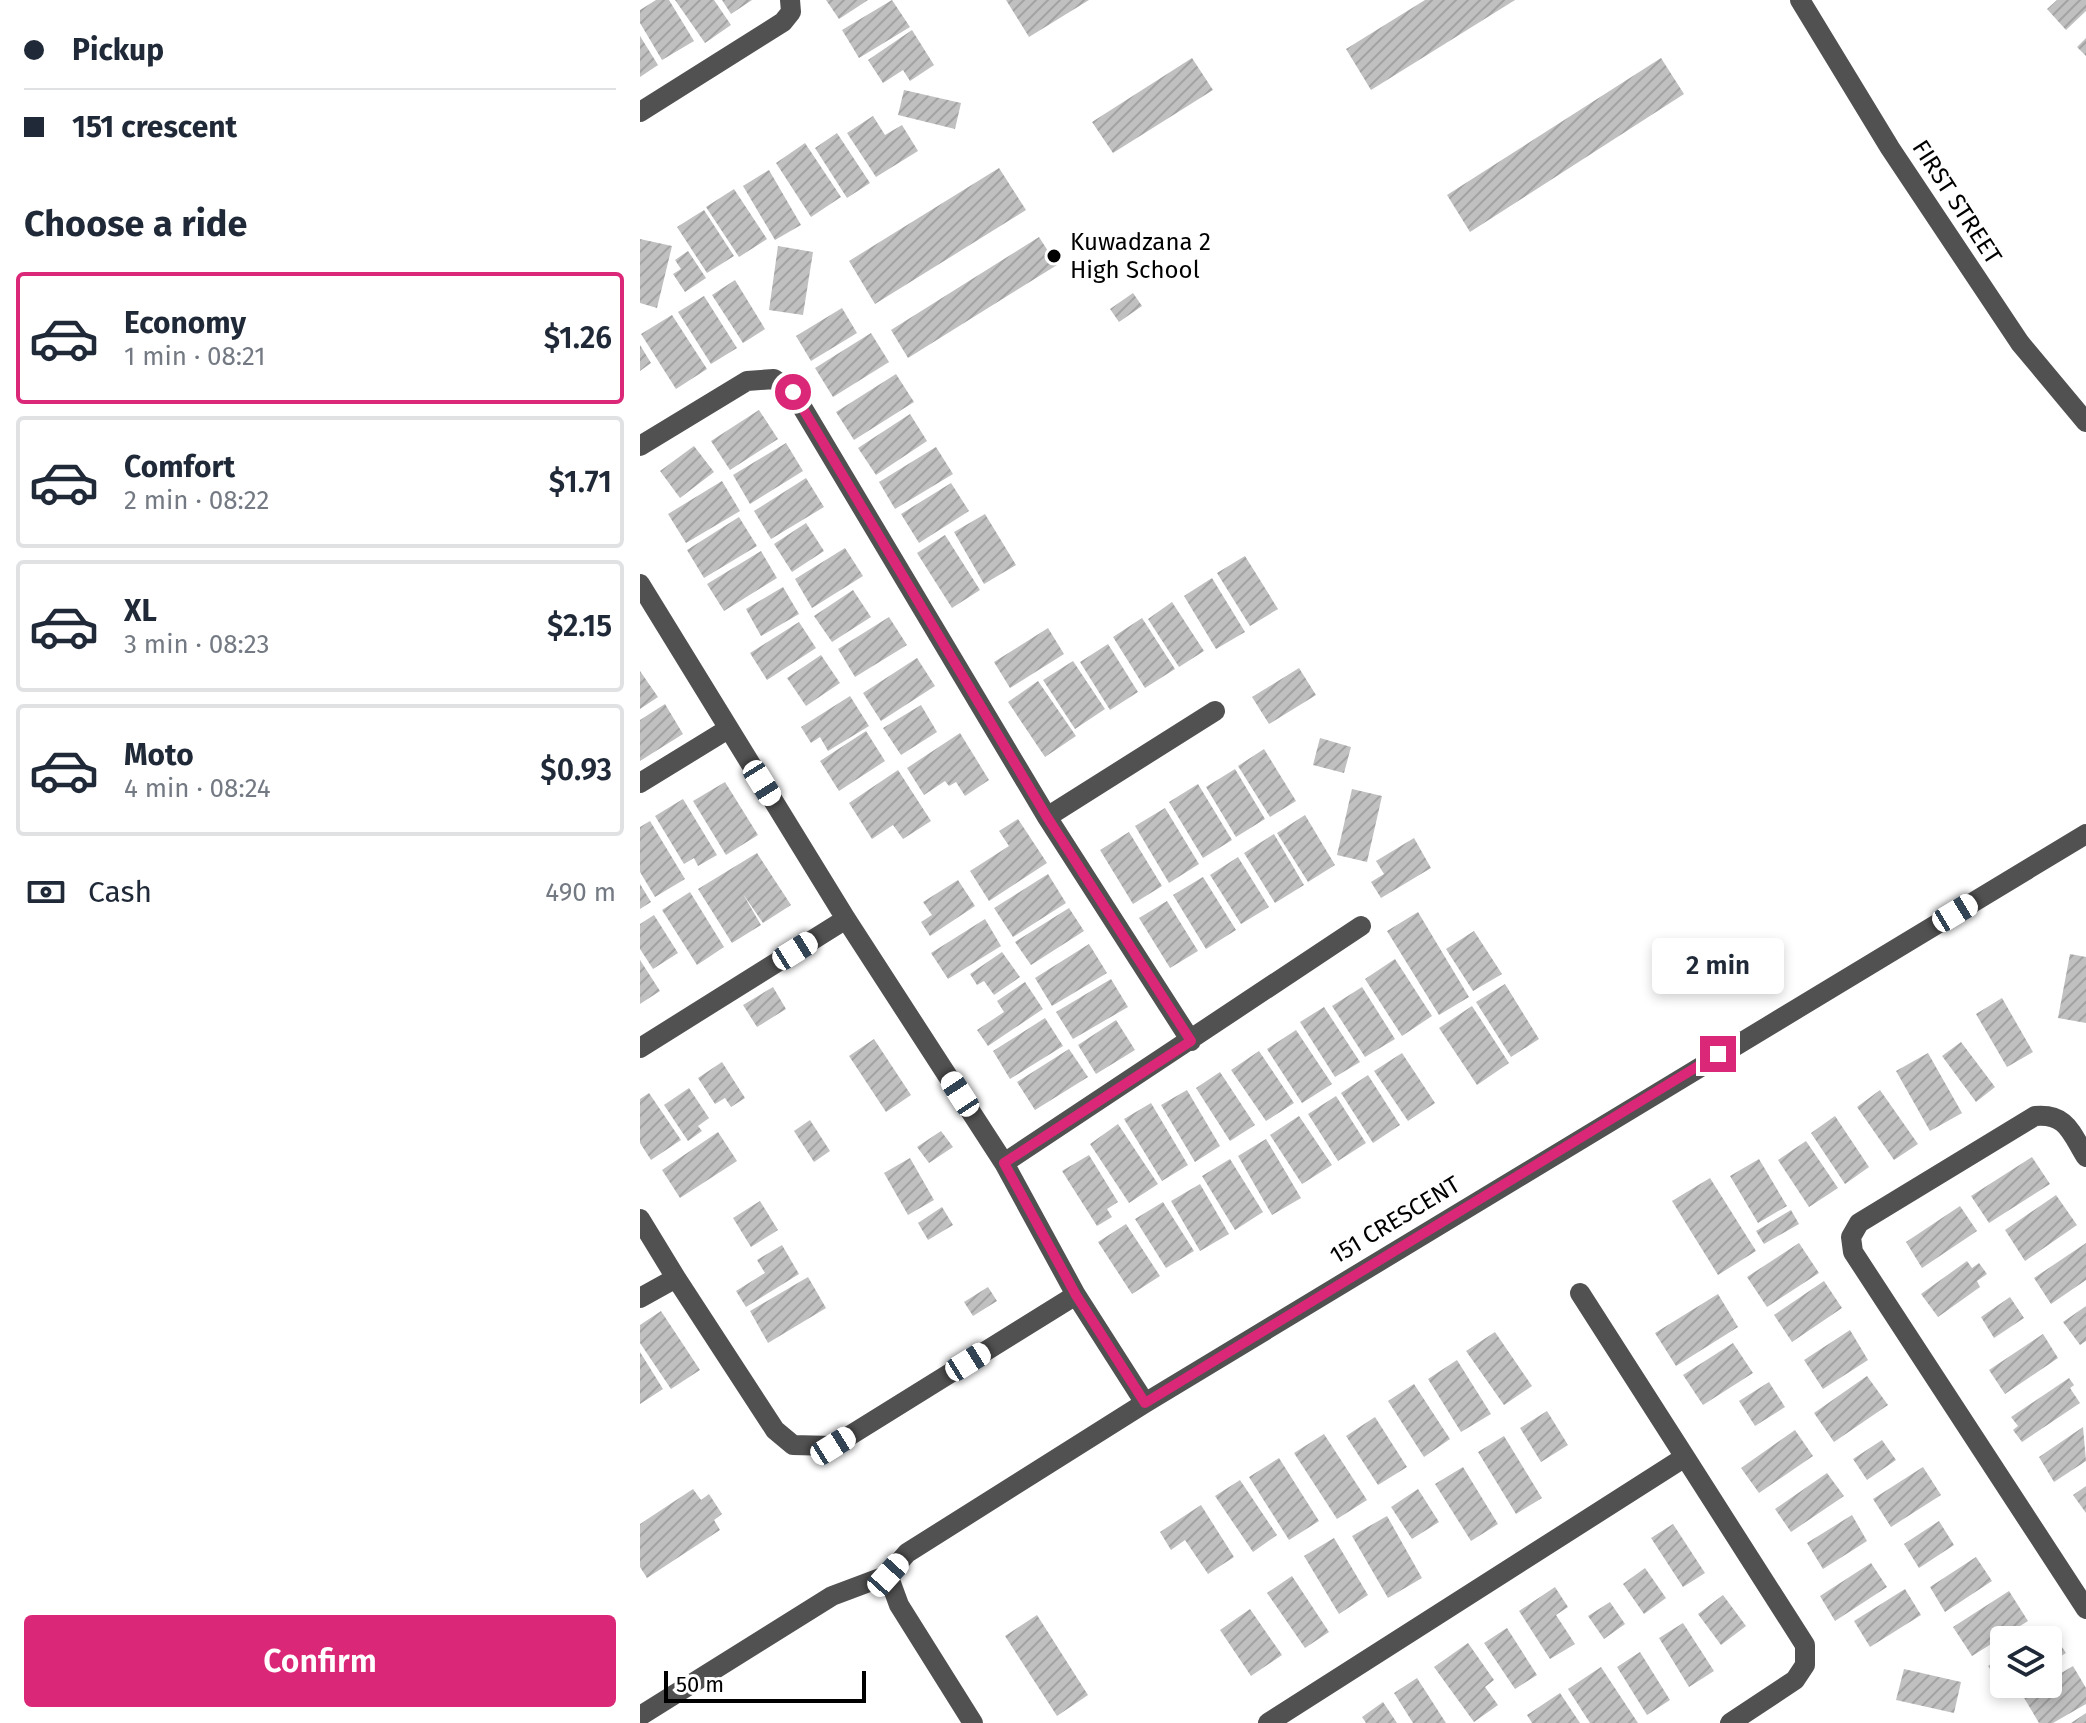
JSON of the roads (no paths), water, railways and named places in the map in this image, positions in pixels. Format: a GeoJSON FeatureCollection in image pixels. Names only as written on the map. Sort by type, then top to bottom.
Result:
{"type":"FeatureCollection","features":[{"type":"Feature","properties":{"kind":"street"},"geometry":{"type":"LineString","coordinates":[[640,112],[783,22],[791,12],[790,0]]}},
{"type":"Feature","properties":{"kind":"street","name":"FIRST STREET"},"geometry":{"type":"LineString","coordinates":[[1800,0],[1890,148],[2020,343],[2086,422]]}},
{"type":"Feature","properties":{"kind":"street"},"geometry":{"type":"LineString","coordinates":[[640,446],[747,381],[774,379],[793,392],[1047,817],[1191,1041]]}},
{"type":"Feature","properties":{"kind":"street"},"geometry":{"type":"LineString","coordinates":[[640,584],[846,919],[1004,1163],[1076,1295],[1145,1403]]}},
{"type":"Feature","properties":{"kind":"street"},"geometry":{"type":"LineString","coordinates":[[1047,817],[1215,711]]}},
{"type":"Feature","properties":{"kind":"street"},"geometry":{"type":"LineString","coordinates":[[640,783],[728,729]]}},
{"type":"Feature","properties":{"kind":"street","name":"151 CRESCENT"},"geometry":{"type":"LineString","coordinates":[[888,1575],[907,1553],[1145,1403],[2086,834]]}},
{"type":"Feature","properties":{"kind":"street"},"geometry":{"type":"LineString","coordinates":[[640,1048],[846,919]]}},
{"type":"Feature","properties":{"kind":"street"},"geometry":{"type":"LineString","coordinates":[[1004,1163],[1361,926]]}},
{"type":"Feature","properties":{"kind":"street"},"geometry":{"type":"LineString","coordinates":[[2086,1157],[2061,1119],[2049,1114],[2035,1116],[1859,1223],[1851,1237],[1853,1252],[2086,1609]]}},
{"type":"Feature","properties":{"kind":"street"},"geometry":{"type":"LineString","coordinates":[[640,1219],[775,1430],[793,1445],[833,1446],[1076,1295]]}},
{"type":"Feature","properties":{"kind":"street"},"geometry":{"type":"LineString","coordinates":[[640,1298],[676,1278]]}},
{"type":"Feature","properties":{"kind":"street"},"geometry":{"type":"LineString","coordinates":[[1580,1293],[1805,1645],[1805,1665],[1795,1680],[1730,1723]]}},
{"type":"Feature","properties":{"kind":"street"},"geometry":{"type":"LineString","coordinates":[[1268,1723],[1298,1715],[1685,1457]]}},
{"type":"Feature","properties":{"kind":"street"},"geometry":{"type":"LineString","coordinates":[[640,1716],[832,1596],[888,1575],[899,1605],[973,1723]]}},
{"type":"Feature","properties":{"kind":"place","name":"Kuwadzana 2 High School"},"geometry":{"type":"Point","coordinates":[1054,256]}}]}
